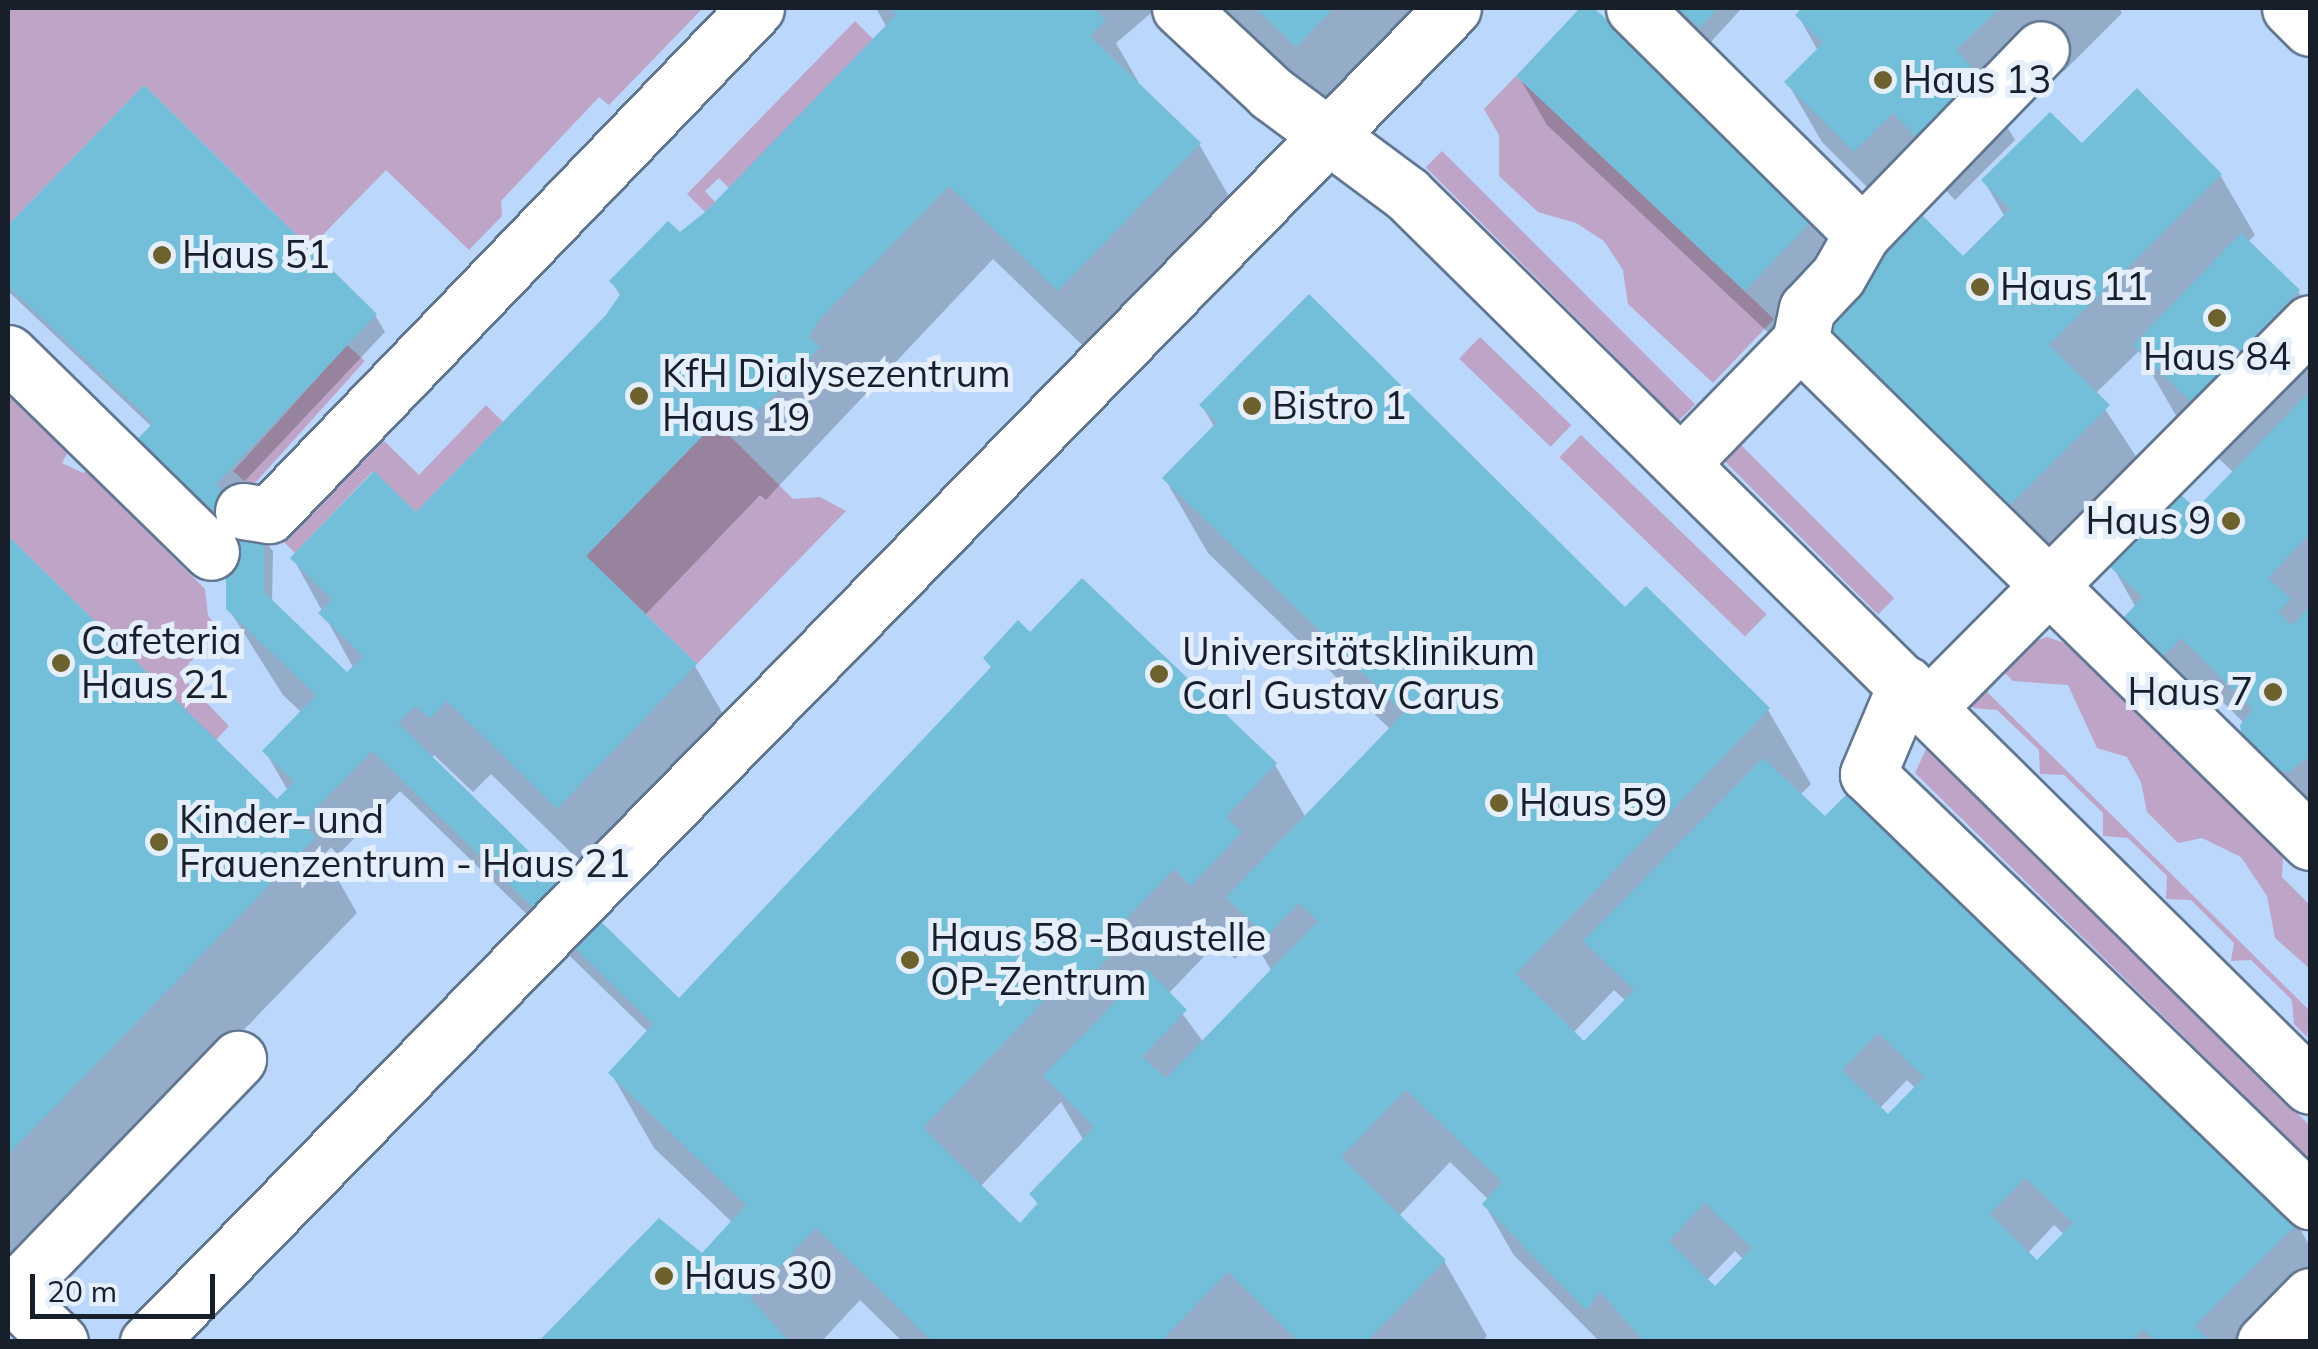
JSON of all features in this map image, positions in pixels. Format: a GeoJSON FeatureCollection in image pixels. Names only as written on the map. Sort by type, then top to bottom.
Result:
{"type":"FeatureCollection","features":[{"type":"Feature","properties":{"kind":"street"},"geometry":{"type":"LineString","coordinates":[[8,353],[227,532],[269,515],[606,156],[756,8]]}},
{"type":"Feature","properties":{"kind":"street"},"geometry":{"type":"LineString","coordinates":[[1180,8],[1327,135],[1407,194],[2310,1086]]}},
{"type":"Feature","properties":{"kind":"street"},"geometry":{"type":"LineString","coordinates":[[148,1342],[444,1046],[1454,8]]}},
{"type":"Feature","properties":{"kind":"street"},"geometry":{"type":"LineString","coordinates":[[1634,8],[1862,234]]}},
{"type":"Feature","properties":{"kind":"street"},"geometry":{"type":"LineString","coordinates":[[2290,8],[2310,28]]}},
{"type":"Feature","properties":{"kind":"street"},"geometry":{"type":"LineString","coordinates":[[1680,462],[1800,340],[1807,309],[1838,276],[1862,234],[2041,49]]}},
{"type":"Feature","properties":{"kind":"street"},"geometry":{"type":"LineString","coordinates":[[2310,322],[2048,588],[1918,695],[1868,774],[2310,1202]]}},
{"type":"Feature","properties":{"kind":"street"},"geometry":{"type":"LineString","coordinates":[[1800,340],[2310,842]]}},
{"type":"Feature","properties":{"kind":"street"},"geometry":{"type":"LineString","coordinates":[[60,1342],[11,1294],[238,1059]]}},
{"type":"Feature","properties":{"kind":"street"},"geometry":{"type":"LineString","coordinates":[[2265,1342],[2310,1296]]}},
{"type":"Feature","properties":{"kind":"shaded area","name":"Universitätsklinikum Carl Gustav Carus"},"geometry":{"type":"Polygon","coordinates":[[[8,8],[2310,8],[2310,1341],[8,1341],[8,8]]]}},
{"type":"Feature","properties":{"kind":"shaded area"},"geometry":{"type":"Polygon","coordinates":[[[8,8],[703,8],[609,105],[599,97],[501,201],[502,216],[469,250],[386,170],[310,248],[144,85],[8,225],[8,8]]]}},
{"type":"Feature","properties":{"kind":"shaded area"},"geometry":{"type":"Polygon","coordinates":[[[855,21],[873,39],[729,188],[719,178],[705,191],[715,202],[705,212],[687,194],[855,21]]]}},
{"type":"Feature","properties":{"kind":"shaded area"},"geometry":{"type":"Polygon","coordinates":[[[1516,76],[1774,319],[1713,383],[1628,304],[1623,270],[1604,241],[1576,223],[1538,212],[1499,176],[1499,135],[1484,109],[1516,76]]]}},
{"type":"Feature","properties":{"kind":"shaded area"},"geometry":{"type":"Polygon","coordinates":[[[1442,151],[1695,404],[1679,420],[1426,167],[1442,151]]]}},
{"type":"Feature","properties":{"kind":"shaded area"},"geometry":{"type":"Polygon","coordinates":[[[1480,337],[1571,425],[1551,447],[1459,359],[1480,337]]]}},
{"type":"Feature","properties":{"kind":"shaded area"},"geometry":{"type":"Polygon","coordinates":[[[347,345],[365,361],[251,487],[233,471],[347,345]]]}},
{"type":"Feature","properties":{"kind":"shaded area"},"geometry":{"type":"Polygon","coordinates":[[[8,377],[75,439],[62,463],[83,473],[99,458],[157,517],[146,530],[205,589],[208,616],[220,630],[179,674],[229,726],[216,740],[8,536],[8,377]]]}},
{"type":"Feature","properties":{"kind":"shaded area"},"geometry":{"type":"Polygon","coordinates":[[[486,405],[503,422],[416,512],[373,471],[295,553],[281,539],[380,437],[419,475],[486,405]]]}},
{"type":"Feature","properties":{"kind":"shaded area"},"geometry":{"type":"Polygon","coordinates":[[[716,422],[793,499],[820,497],[846,511],[697,664],[586,556],[716,422]]]}},
{"type":"Feature","properties":{"kind":"shaded area"},"geometry":{"type":"Polygon","coordinates":[[[1581,435],[1767,614],[1745,637],[1559,457],[1581,435]]]}},
{"type":"Feature","properties":{"kind":"shaded area"},"geometry":{"type":"Polygon","coordinates":[[[1733,437],[1894,598],[1878,614],[1717,453],[1733,437]]]}},
{"type":"Feature","properties":{"kind":"shaded area"},"geometry":{"type":"Polygon","coordinates":[[[2047,637],[2065,643],[2283,856],[2282,877],[2310,905],[2310,969],[2275,938],[2267,896],[2241,857],[2202,838],[2178,843],[2147,812],[2141,782],[2127,757],[2097,748],[2068,685],[2013,681],[2002,670],[2029,643],[2047,637]]]}},
{"type":"Feature","properties":{"kind":"shaded area"},"geometry":{"type":"Polygon","coordinates":[[[1983,688],[2310,1011],[2307,1037],[2294,1024],[2292,1000],[2251,960],[2231,961],[2234,943],[2191,900],[2166,899],[2167,876],[2128,838],[2103,836],[2103,813],[2064,775],[2040,774],[2039,750],[1997,710],[1974,708],[1969,702],[1983,688]]]}},
{"type":"Feature","properties":{"kind":"shaded area"},"geometry":{"type":"Polygon","coordinates":[[[1928,745],[2310,1126],[2310,1160],[1915,773],[1928,745]]]}},
{"type":"Feature","properties":{"kind":"building"},"geometry":{"type":"Polygon","coordinates":[[[889,8],[1093,8],[1106,20],[1090,36],[1201,143],[1058,291],[949,186],[818,321],[809,337],[820,347],[782,387],[742,426],[732,416],[722,427],[716,422],[586,556],[697,664],[557,809],[447,701],[430,719],[415,706],[398,723],[679,998],[991,667],[983,658],[1018,620],[1030,632],[1082,578],[1277,763],[1226,817],[1242,832],[1191,886],[1174,869],[1119,927],[1129,936],[1083,984],[1068,997],[1057,987],[923,1128],[1020,1223],[1038,1203],[1029,1194],[1094,1127],[1043,1076],[1147,969],[1187,1010],[1142,1057],[1166,1078],[1318,921],[1299,903],[1266,937],[1226,897],[1404,713],[1162,478],[1217,422],[1199,405],[1309,294],[1625,607],[1646,586],[1770,708],[1516,974],[1584,1041],[1634,990],[1583,941],[1763,758],[1825,816],[1853,788],[2299,1222],[2195,1326],[2211,1342],[2156,1342],[2143,1329],[2131,1342],[1644,1342],[1600,1292],[1586,1310],[1482,1204],[1502,1182],[1406,1090],[1341,1157],[1446,1260],[1366,1342],[1299,1342],[1228,1272],[1165,1337],[1169,1342],[933,1342],[816,1228],[750,1298],[790,1342],[538,1342],[659,1218],[702,1253],[746,1205],[608,1073],[653,1024],[372,751],[302,823],[316,837],[8,1155],[8,536],[277,799],[294,782],[262,751],[316,695],[226,609],[226,543],[130,447],[153,423],[8,286],[8,225],[144,85],[377,314],[216,484],[264,532],[264,592],[347,672],[363,656],[318,613],[332,599],[290,558],[374,471],[416,512],[606,315],[621,293],[609,281],[668,221],[680,232],[705,212],[896,15],[889,8]],[[1878,1033],[1842,1070],[1888,1114],[1924,1077],[1878,1033]],[[2025,1178],[1990,1214],[2037,1260],[2073,1223],[2025,1178]],[[1705,1203],[1669,1241],[1715,1286],[1752,1248],[1705,1203]]]}},
{"type":"Feature","properties":{"kind":"building"},"geometry":{"type":"Polygon","coordinates":[[[1255,8],[1334,8],[1296,47],[1255,8]]]}},
{"type":"Feature","properties":{"kind":"building"},"geometry":{"type":"Polygon","coordinates":[[[1580,8],[1594,8],[1818,214],[1745,291],[1516,76],[1580,8]]]}},
{"type":"Feature","properties":{"kind":"building"},"geometry":{"type":"Polygon","coordinates":[[[1678,8],[1718,8],[1700,28],[1678,8]]]}},
{"type":"Feature","properties":{"kind":"building","name":"Haus 13"},"geometry":{"type":"Polygon","coordinates":[[[1802,8],[2000,8],[1956,50],[1982,78],[1919,141],[1893,113],[1854,152],[1784,82],[1823,43],[1795,15],[1802,8]]]}},
{"type":"Feature","properties":{"kind":"building","name":"Haus 11"},"geometry":{"type":"Polygon","coordinates":[[[2137,88],[2222,174],[2049,345],[2110,405],[2009,506],[1820,318],[1923,216],[1963,256],[2010,209],[1981,180],[2050,112],[2082,143],[2137,88]]]}},
{"type":"Feature","properties":{"kind":"building","name":"Haus 84"},"geometry":{"type":"Polygon","coordinates":[[[2241,233],[2300,290],[2192,402],[2133,345],[2241,233]]]}},
{"type":"Feature","properties":{"kind":"building","name":"Haus 9"},"geometry":{"type":"Polygon","coordinates":[[[2310,391],[2310,534],[2268,578],[2291,599],[2278,612],[2292,625],[2310,606],[2310,764],[2305,758],[2290,772],[2267,770],[2243,747],[2240,725],[2253,709],[2181,638],[2160,659],[2120,621],[2143,597],[2108,565],[2179,493],[2196,509],[2310,391]]]}},
{"type":"Feature","properties":{"kind":"place","name":"Haus 13"},"geometry":{"type":"Point","coordinates":[1883,80]}},
{"type":"Feature","properties":{"kind":"place","name":"Haus 51"},"geometry":{"type":"Point","coordinates":[162,255]}},
{"type":"Feature","properties":{"kind":"place","name":"Haus 11"},"geometry":{"type":"Point","coordinates":[1980,287]}},
{"type":"Feature","properties":{"kind":"place","name":"Haus 84"},"geometry":{"type":"Point","coordinates":[2217,318]}},
{"type":"Feature","properties":{"kind":"place","name":"KfH Dialysezentrum Haus 19"},"geometry":{"type":"Point","coordinates":[639,396]}},
{"type":"Feature","properties":{"kind":"place","name":"Bistro 1"},"geometry":{"type":"Point","coordinates":[1252,406]}},
{"type":"Feature","properties":{"kind":"place","name":"Haus 9"},"geometry":{"type":"Point","coordinates":[2231,521]}},
{"type":"Feature","properties":{"kind":"place","name":"Cafeteria Haus 21"},"geometry":{"type":"Point","coordinates":[61,663]}},
{"type":"Feature","properties":{"kind":"place","name":"Universitätsklinikum Carl Gustav Carus"},"geometry":{"type":"Point","coordinates":[1159,674]}},
{"type":"Feature","properties":{"kind":"place","name":"Haus 7"},"geometry":{"type":"Point","coordinates":[2273,692]}},
{"type":"Feature","properties":{"kind":"place","name":"Haus 59"},"geometry":{"type":"Point","coordinates":[1499,803]}},
{"type":"Feature","properties":{"kind":"place","name":"Kinder- und Frauenzentrum - Haus 21"},"geometry":{"type":"Point","coordinates":[159,842]}},
{"type":"Feature","properties":{"kind":"place","name":"Haus 58 -Baustelle OP-Zentrum"},"geometry":{"type":"Point","coordinates":[910,960]}},
{"type":"Feature","properties":{"kind":"place","name":"Haus 30"},"geometry":{"type":"Point","coordinates":[664,1276]}}]}
